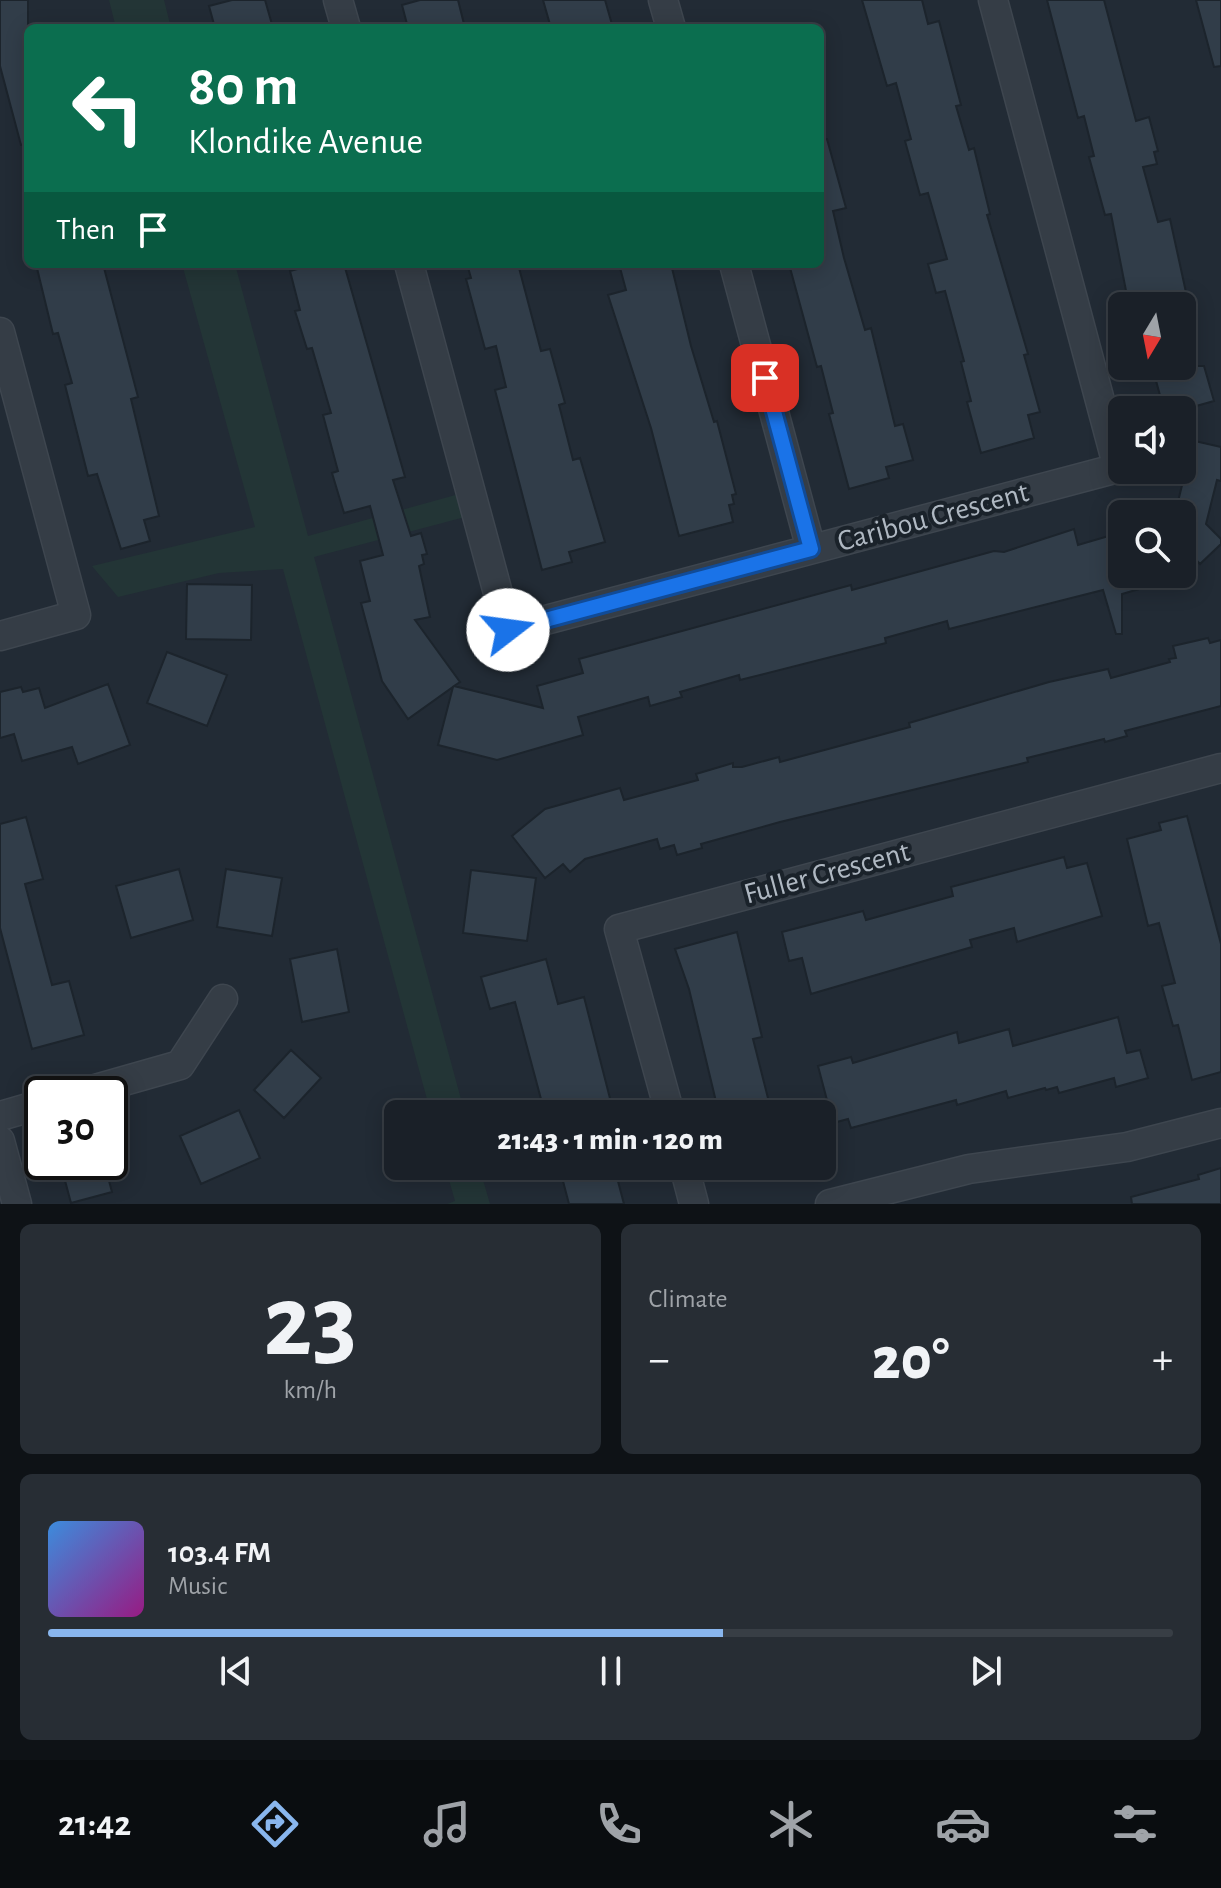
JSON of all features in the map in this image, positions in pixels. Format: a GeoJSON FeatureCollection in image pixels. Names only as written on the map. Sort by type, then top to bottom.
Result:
{"type":"FeatureCollection","features":[{"type":"Feature","properties":{"kind":"street"},"geometry":{"type":"LineString","coordinates":[[338,0],[345,24]]}},
{"type":"Feature","properties":{"kind":"street"},"geometry":{"type":"LineString","coordinates":[[663,0],[670,24]]}},
{"type":"Feature","properties":{"kind":"street","name":"Caribou Crescent"},"geometry":{"type":"LineString","coordinates":[[410,268],[508,630],[1118,468],[993,0]]}},
{"type":"Feature","properties":{"kind":"street"},"geometry":{"type":"LineString","coordinates":[[735,268],[811,549]]}},
{"type":"Feature","properties":{"kind":"street"},"geometry":{"type":"LineString","coordinates":[[0,332],[76,615],[0,636]]}},
{"type":"Feature","properties":{"kind":"street","name":"Fuller Crescent"},"geometry":{"type":"LineString","coordinates":[[666,1100],[619,929],[1221,768]]}},
{"type":"Feature","properties":{"kind":"street"},"geometry":{"type":"LineString","coordinates":[[128,1080],[180,1065],[223,999]]}},
{"type":"Feature","properties":{"kind":"street"},"geometry":{"type":"LineString","coordinates":[[0,1116],[24,1109]]}},
{"type":"Feature","properties":{"kind":"street"},"geometry":{"type":"LineString","coordinates":[[830,1204],[969,1169],[1127,1147],[1221,1123]]}},
{"type":"Feature","properties":{"kind":"street"},"geometry":{"type":"LineString","coordinates":[[0,1141],[17,1204]]}},
{"type":"Feature","properties":{"kind":"street"},"geometry":{"type":"LineString","coordinates":[[688,1180],[694,1204]]}},
{"type":"Feature","properties":{"kind":"shaded area"},"geometry":{"type":"Polygon","coordinates":[[[109,0],[164,0],[170,24],[115,24],[109,0]]]}},
{"type":"Feature","properties":{"kind":"shaded area"},"geometry":{"type":"Polygon","coordinates":[[[183,268],[236,268],[308,536],[459,494],[465,517],[314,557],[461,1100],[427,1100],[283,569],[219,573],[118,597],[92,566],[255,527],[183,268]]]}},
{"type":"Feature","properties":{"kind":"shaded area"},"geometry":{"type":"Polygon","coordinates":[[[449,1180],[483,1180],[490,1204],[447,1204],[455,1201],[449,1180]]]}},
{"type":"Feature","properties":{"kind":"building"},"geometry":{"type":"Polygon","coordinates":[[[0,0],[28,0],[28,24],[24,24],[24,145],[21,145],[0,66],[0,0]]]}},
{"type":"Feature","properties":{"kind":"building"},"geometry":{"type":"Polygon","coordinates":[[[232,0],[265,0],[272,24],[214,24],[209,6],[232,0]]]}},
{"type":"Feature","properties":{"kind":"building"},"geometry":{"type":"Polygon","coordinates":[[[420,0],[458,0],[464,24],[407,24],[402,5],[420,0]]]}},
{"type":"Feature","properties":{"kind":"building"},"geometry":{"type":"Polygon","coordinates":[[[543,0],[605,0],[612,24],[550,24],[543,0]]]}},
{"type":"Feature","properties":{"kind":"building"},"geometry":{"type":"Polygon","coordinates":[[[862,0],[922,0],[928,24],[939,21],[961,105],[956,106],[969,150],[974,148],[990,214],[987,215],[1028,354],[1024,355],[1040,412],[1028,415],[1034,438],[981,453],[967,402],[971,401],[961,362],[964,361],[945,291],[936,293],[928,264],[947,259],[928,193],[920,195],[905,141],[911,139],[896,83],[887,86],[862,0]]]}},
{"type":"Feature","properties":{"kind":"building"},"geometry":{"type":"Polygon","coordinates":[[[1047,0],[1104,0],[1136,121],[1149,117],[1158,151],[1154,152],[1157,164],[1143,167],[1158,222],[1170,219],[1186,292],[1126,292],[1111,214],[1105,215],[1089,157],[1094,156],[1084,116],[1078,118],[1047,0]]]}},
{"type":"Feature","properties":{"kind":"building"},"geometry":{"type":"Polygon","coordinates":[[[1196,0],[1221,0],[1221,66],[1214,67],[1196,0]]]}},
{"type":"Feature","properties":{"kind":"building"},"geometry":{"type":"Polygon","coordinates":[[[824,139],[827,139],[846,208],[833,211],[844,258],[865,330],[871,328],[895,426],[903,424],[913,460],[886,467],[889,478],[849,489],[829,414],[833,413],[821,366],[817,367],[790,268],[824,268],[824,139]]]}},
{"type":"Feature","properties":{"kind":"building"},"geometry":{"type":"Polygon","coordinates":[[[37,268],[104,268],[138,397],[131,399],[159,516],[144,520],[150,541],[121,549],[97,474],[88,476],[65,385],[72,383],[58,333],[53,334],[37,268]]]}},
{"type":"Feature","properties":{"kind":"building"},"geometry":{"type":"Polygon","coordinates":[[[345,268],[405,477],[393,480],[411,536],[421,533],[427,554],[422,555],[424,564],[419,566],[430,617],[415,620],[460,682],[454,686],[543,708],[537,686],[583,673],[579,659],[851,585],[852,590],[994,551],[1004,552],[1074,529],[1078,545],[1108,536],[1108,588],[1143,588],[1122,594],[1122,634],[1116,634],[1103,590],[949,629],[947,621],[885,638],[886,643],[740,680],[739,675],[680,692],[682,697],[650,706],[648,697],[578,717],[583,735],[497,760],[438,745],[453,687],[408,719],[382,681],[361,603],[370,601],[360,561],[383,555],[370,506],[344,513],[332,473],[338,471],[323,415],[331,413],[312,348],[307,349],[295,311],[300,310],[290,271],[345,268]]]}},
{"type":"Feature","properties":{"kind":"building"},"geometry":{"type":"Polygon","coordinates":[[[468,268],[519,268],[541,351],[550,349],[565,403],[559,405],[573,460],[580,458],[605,542],[569,552],[572,562],[542,570],[495,390],[506,387],[496,346],[485,349],[466,279],[471,278],[468,268]]]}},
{"type":"Feature","properties":{"kind":"building"},"geometry":{"type":"Polygon","coordinates":[[[620,268],[672,268],[691,346],[714,422],[717,421],[736,494],[732,495],[734,504],[729,505],[733,522],[679,536],[651,428],[608,295],[626,290],[620,268]]]}},
{"type":"Feature","properties":{"kind":"building"},"geometry":{"type":"Polygon","coordinates":[[[1196,366],[1204,366],[1214,401],[1196,406],[1196,396],[1160,396],[1156,380],[1196,380],[1196,366]]]}},
{"type":"Feature","properties":{"kind":"building"},"geometry":{"type":"Polygon","coordinates":[[[1196,441],[1221,447],[1221,481],[1217,480],[1206,524],[1221,539],[1221,544],[1200,564],[1196,560],[1196,500],[1178,500],[1182,484],[1196,484],[1196,441]]]}},
{"type":"Feature","properties":{"kind":"building"},"geometry":{"type":"Polygon","coordinates":[[[187,584],[252,585],[251,640],[186,639],[187,584]]]}},
{"type":"Feature","properties":{"kind":"building"},"geometry":{"type":"Polygon","coordinates":[[[1208,638],[1210,643],[1221,640],[1221,706],[1125,731],[1127,736],[1027,758],[1028,762],[780,822],[701,844],[702,848],[677,855],[674,845],[660,849],[657,839],[585,859],[570,872],[563,864],[545,878],[512,836],[545,809],[620,788],[624,800],[698,780],[696,774],[733,763],[733,767],[742,767],[779,757],[780,762],[910,727],[909,723],[1049,682],[1108,669],[1111,678],[1170,662],[1169,659],[1176,658],[1173,646],[1208,638]]]}},
{"type":"Feature","properties":{"kind":"building"},"geometry":{"type":"Polygon","coordinates":[[[167,652],[227,675],[207,726],[147,703],[167,652]]]}},
{"type":"Feature","properties":{"kind":"building"},"geometry":{"type":"Polygon","coordinates":[[[108,684],[130,745],[78,764],[72,747],[22,761],[14,734],[0,738],[0,692],[21,687],[23,692],[39,688],[45,708],[108,684]]]}},
{"type":"Feature","properties":{"kind":"building"},"geometry":{"type":"Polygon","coordinates":[[[1187,816],[1221,944],[1221,1072],[1192,1080],[1178,1025],[1173,1026],[1162,986],[1175,983],[1159,923],[1148,926],[1127,839],[1161,830],[1159,823],[1187,816]]]}},
{"type":"Feature","properties":{"kind":"building"},"geometry":{"type":"Polygon","coordinates":[[[26,817],[43,879],[25,884],[52,985],[69,981],[84,1035],[32,1049],[0,928],[0,824],[26,817]]]}},
{"type":"Feature","properties":{"kind":"building"},"geometry":{"type":"Polygon","coordinates":[[[1064,857],[1067,868],[1087,863],[1102,916],[1017,942],[1014,928],[970,940],[972,947],[811,994],[802,958],[789,961],[782,932],[863,911],[866,920],[953,896],[951,887],[1064,857]]]}},
{"type":"Feature","properties":{"kind":"building"},"geometry":{"type":"Polygon","coordinates":[[[179,869],[193,920],[131,938],[116,886],[179,869]]]}},
{"type":"Feature","properties":{"kind":"building"},"geometry":{"type":"Polygon","coordinates":[[[226,869],[282,878],[272,936],[217,927],[226,869]]]}},
{"type":"Feature","properties":{"kind":"building"},"geometry":{"type":"Polygon","coordinates":[[[471,870],[536,878],[527,941],[463,933],[471,870]]]}},
{"type":"Feature","properties":{"kind":"building"},"geometry":{"type":"Polygon","coordinates":[[[737,932],[762,1037],[753,1039],[768,1100],[716,1100],[689,989],[675,949],[737,932]]]}},
{"type":"Feature","properties":{"kind":"building"},"geometry":{"type":"Polygon","coordinates":[[[337,949],[349,1012],[302,1022],[290,959],[337,949]]]}},
{"type":"Feature","properties":{"kind":"building"},"geometry":{"type":"Polygon","coordinates":[[[546,959],[558,1004],[584,997],[610,1100],[541,1100],[515,1002],[490,1009],[481,977],[546,959]]]}},
{"type":"Feature","properties":{"kind":"building"},"geometry":{"type":"Polygon","coordinates":[[[1118,1017],[1127,1053],[1140,1050],[1148,1078],[1116,1087],[1114,1078],[1059,1093],[1057,1087],[1045,1088],[1008,1098],[1006,1091],[957,1105],[956,1100],[851,1128],[848,1119],[836,1122],[836,1100],[827,1100],[818,1066],[851,1057],[853,1063],[957,1032],[959,1043],[1009,1029],[1013,1046],[1118,1017]]]}},
{"type":"Feature","properties":{"kind":"building"},"geometry":{"type":"Polygon","coordinates":[[[291,1050],[321,1078],[284,1118],[254,1090],[291,1050]]]}},
{"type":"Feature","properties":{"kind":"building"},"geometry":{"type":"Polygon","coordinates":[[[239,1110],[260,1158],[201,1184],[180,1136],[239,1110]]]}},
{"type":"Feature","properties":{"kind":"building"},"geometry":{"type":"Polygon","coordinates":[[[1221,1168],[1221,1204],[1132,1204],[1131,1197],[1199,1179],[1198,1175],[1221,1168]]]}},
{"type":"Feature","properties":{"kind":"building"},"geometry":{"type":"Polygon","coordinates":[[[65,1180],[109,1180],[112,1192],[71,1203],[65,1180]]]}},
{"type":"Feature","properties":{"kind":"building"},"geometry":{"type":"Polygon","coordinates":[[[563,1180],[618,1180],[624,1204],[569,1204],[563,1180]]]}},
{"type":"Feature","properties":{"kind":"route"},"geometry":{"type":"LineString","coordinates":[[508,630],[811,549],[765,378]]}}]}
